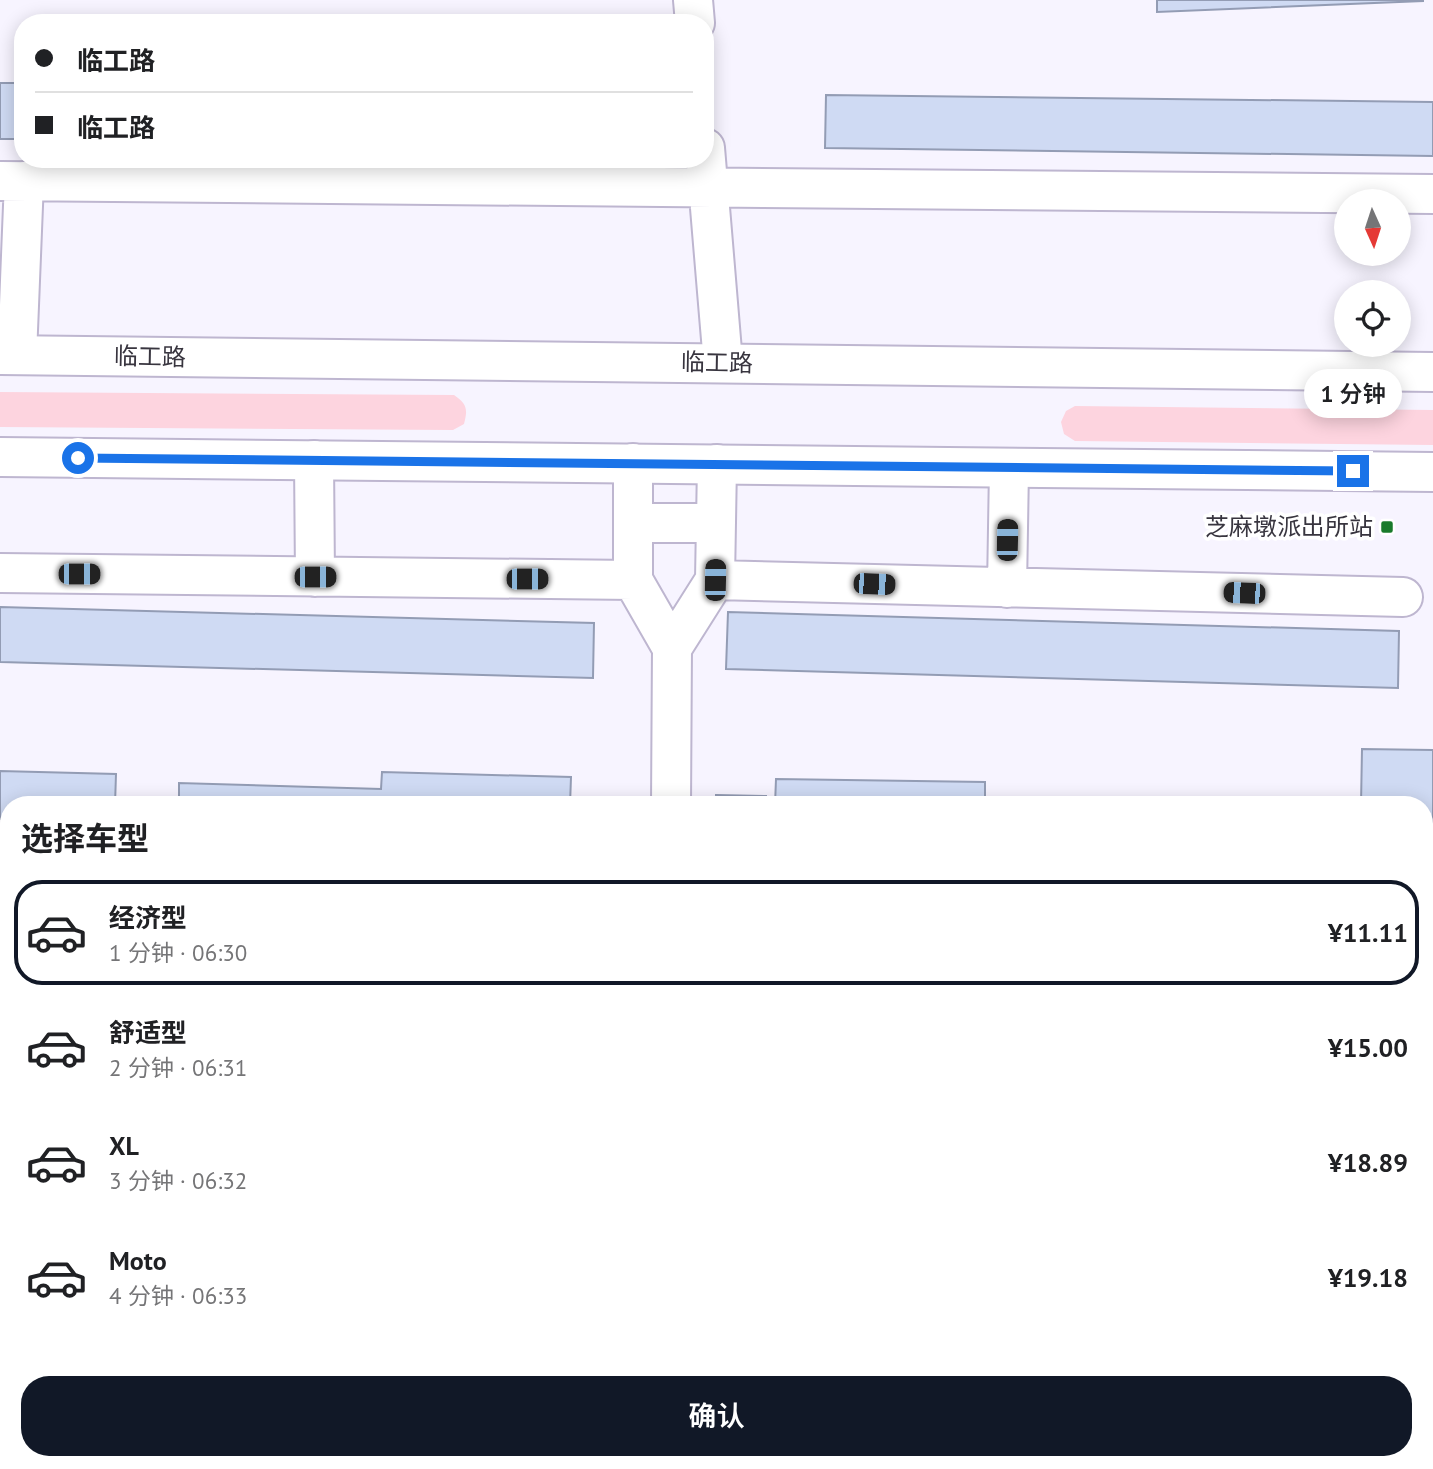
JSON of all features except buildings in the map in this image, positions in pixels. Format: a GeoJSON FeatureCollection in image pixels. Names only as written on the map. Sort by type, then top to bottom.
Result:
{"type":"FeatureCollection","features":[{"type":"Feature","properties":{"kind":"main road"},"geometry":{"type":"LineString","coordinates":[[707,168],[723,363]]}},
{"type":"Feature","properties":{"kind":"main road"},"geometry":{"type":"LineString","coordinates":[[8,355],[12,181],[1433,194]]}},
{"type":"Feature","properties":{"kind":"main road","name":"临工路"},"geometry":{"type":"LineString","coordinates":[[8,355],[1433,372]]}},
{"type":"Feature","properties":{"kind":"main road"},"geometry":{"type":"LineString","coordinates":[[0,457],[1433,472]]}},
{"type":"Feature","properties":{"kind":"main road"},"geometry":{"type":"LineString","coordinates":[[314,460],[315,577]]}},
{"type":"Feature","properties":{"kind":"main road"},"geometry":{"type":"LineString","coordinates":[[633,464],[633,580],[672,648],[671,796]]}},
{"type":"Feature","properties":{"kind":"main road"},"geometry":{"type":"LineString","coordinates":[[672,648],[715,580],[717,464]]}},
{"type":"Feature","properties":{"kind":"main road"},"geometry":{"type":"LineString","coordinates":[[1007,588],[1009,468]]}},
{"type":"Feature","properties":{"kind":"main road"},"geometry":{"type":"LineString","coordinates":[[633,523],[716,523]]}},
{"type":"Feature","properties":{"kind":"main road"},"geometry":{"type":"LineString","coordinates":[[0,573],[633,580]]}},
{"type":"Feature","properties":{"kind":"main road"},"geometry":{"type":"LineString","coordinates":[[715,580],[1403,597]]}},
{"type":"Feature","properties":{"kind":"shaded area"},"geometry":{"type":"Polygon","coordinates":[[[0,392],[454,395],[464,404],[466,414],[464,424],[453,430],[0,427],[0,392]]]}},
{"type":"Feature","properties":{"kind":"shaded area"},"geometry":{"type":"Polygon","coordinates":[[[1075,406],[1433,410],[1433,445],[1075,441],[1064,434],[1061,422],[1066,411],[1075,406]]]}},
{"type":"Feature","properties":{"kind":"place","name":"芝麻墩派出所站"},"geometry":{"type":"Point","coordinates":[1387,527]}},
{"type":"Feature","properties":{"kind":"route"},"geometry":{"type":"LineString","coordinates":[[78,458],[1353,471]]}}]}
